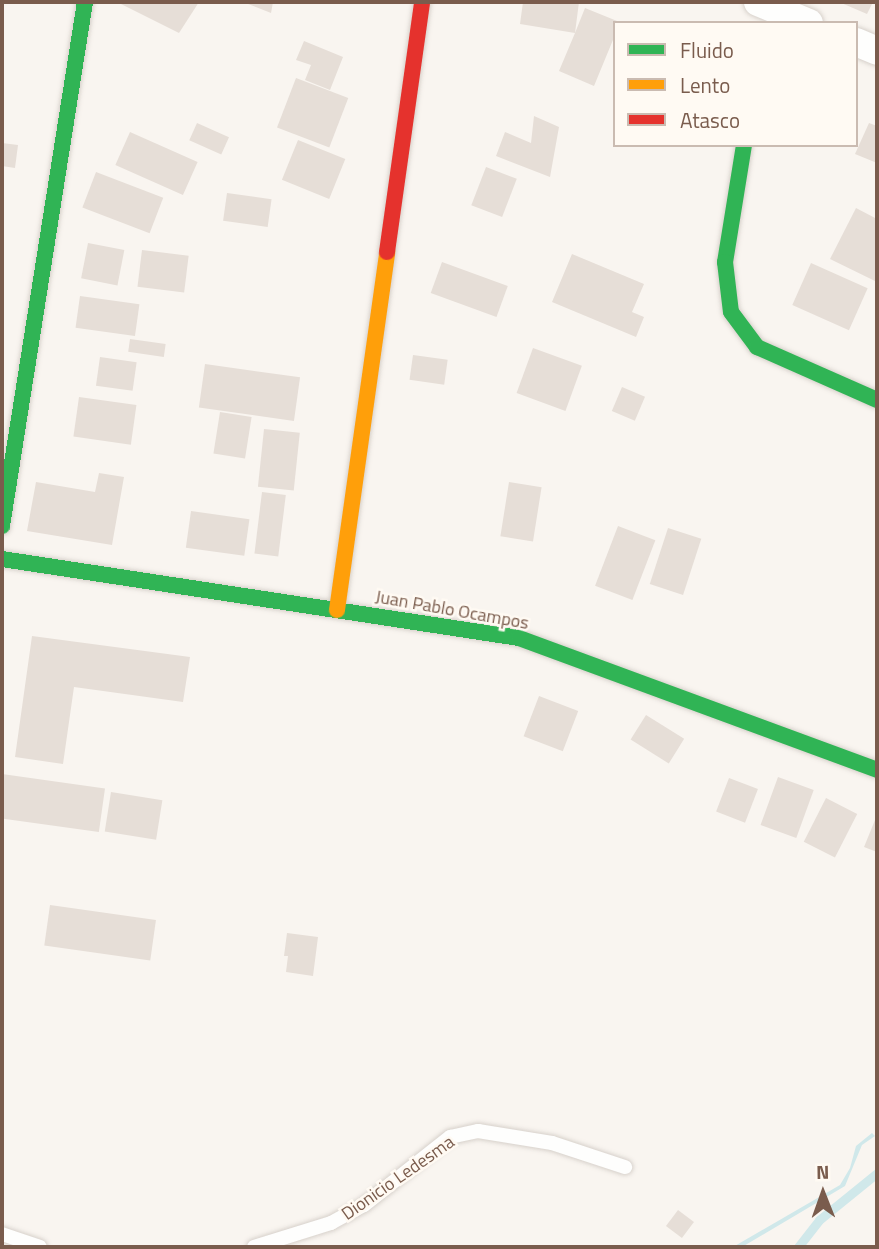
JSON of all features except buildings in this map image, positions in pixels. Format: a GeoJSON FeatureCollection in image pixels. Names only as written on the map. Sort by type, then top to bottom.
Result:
{"type":"FeatureCollection","features":[{"type":"Feature","properties":{"kind":"street"},"geometry":{"type":"LineString","coordinates":[[2,526],[85,2]]}},
{"type":"Feature","properties":{"kind":"street"},"geometry":{"type":"LineString","coordinates":[[337,610],[422,2]]}},
{"type":"Feature","properties":{"kind":"street"},"geometry":{"type":"LineString","coordinates":[[764,8],[803,21]]}},
{"type":"Feature","properties":{"kind":"street"},"geometry":{"type":"LineString","coordinates":[[858,43],[877,51]]}},
{"type":"Feature","properties":{"kind":"street"},"geometry":{"type":"LineString","coordinates":[[744,147],[725,262],[731,313],[757,347],[877,400]]}},
{"type":"Feature","properties":{"kind":"street","name":"Juan Pablo Ocampos"},"geometry":{"type":"LineString","coordinates":[[2,559],[519,638],[877,770]]}},
{"type":"Feature","properties":{"kind":"lane","name":"Dionicio Ledesma"},"geometry":{"type":"LineString","coordinates":[[254,1247],[331,1223],[364,1205],[450,1137],[478,1131],[552,1143],[625,1167]]}},
{"type":"Feature","properties":{"kind":"lane"},"geometry":{"type":"LineString","coordinates":[[2,1234],[40,1247]]}},
{"type":"Feature","properties":{"kind":"water"},"geometry":{"type":"Polygon","coordinates":[[[872,1133],[875,1136],[862,1145],[845,1186],[742,1247],[733,1247],[840,1185],[850,1168],[856,1146],[872,1133]]]}},
{"type":"Feature","properties":{"kind":"waterway"},"geometry":{"type":"LineString","coordinates":[[798,1247],[819,1220],[877,1173]]}},
{"type":"Feature","properties":{"kind":"traffic: fast"},"geometry":{"type":"LineString","coordinates":[[2,526],[85,2]]}},
{"type":"Feature","properties":{"kind":"traffic: fast"},"geometry":{"type":"LineString","coordinates":[[744,147],[725,262],[731,312],[757,347],[877,400]]}},
{"type":"Feature","properties":{"kind":"traffic: fast"},"geometry":{"type":"LineString","coordinates":[[2,559],[519,638],[877,770]]}},
{"type":"Feature","properties":{"kind":"traffic: slow"},"geometry":{"type":"LineString","coordinates":[[337,610],[387,252]]}},
{"type":"Feature","properties":{"kind":"traffic: jam"},"geometry":{"type":"LineString","coordinates":[[387,252],[422,2]]}}]}
